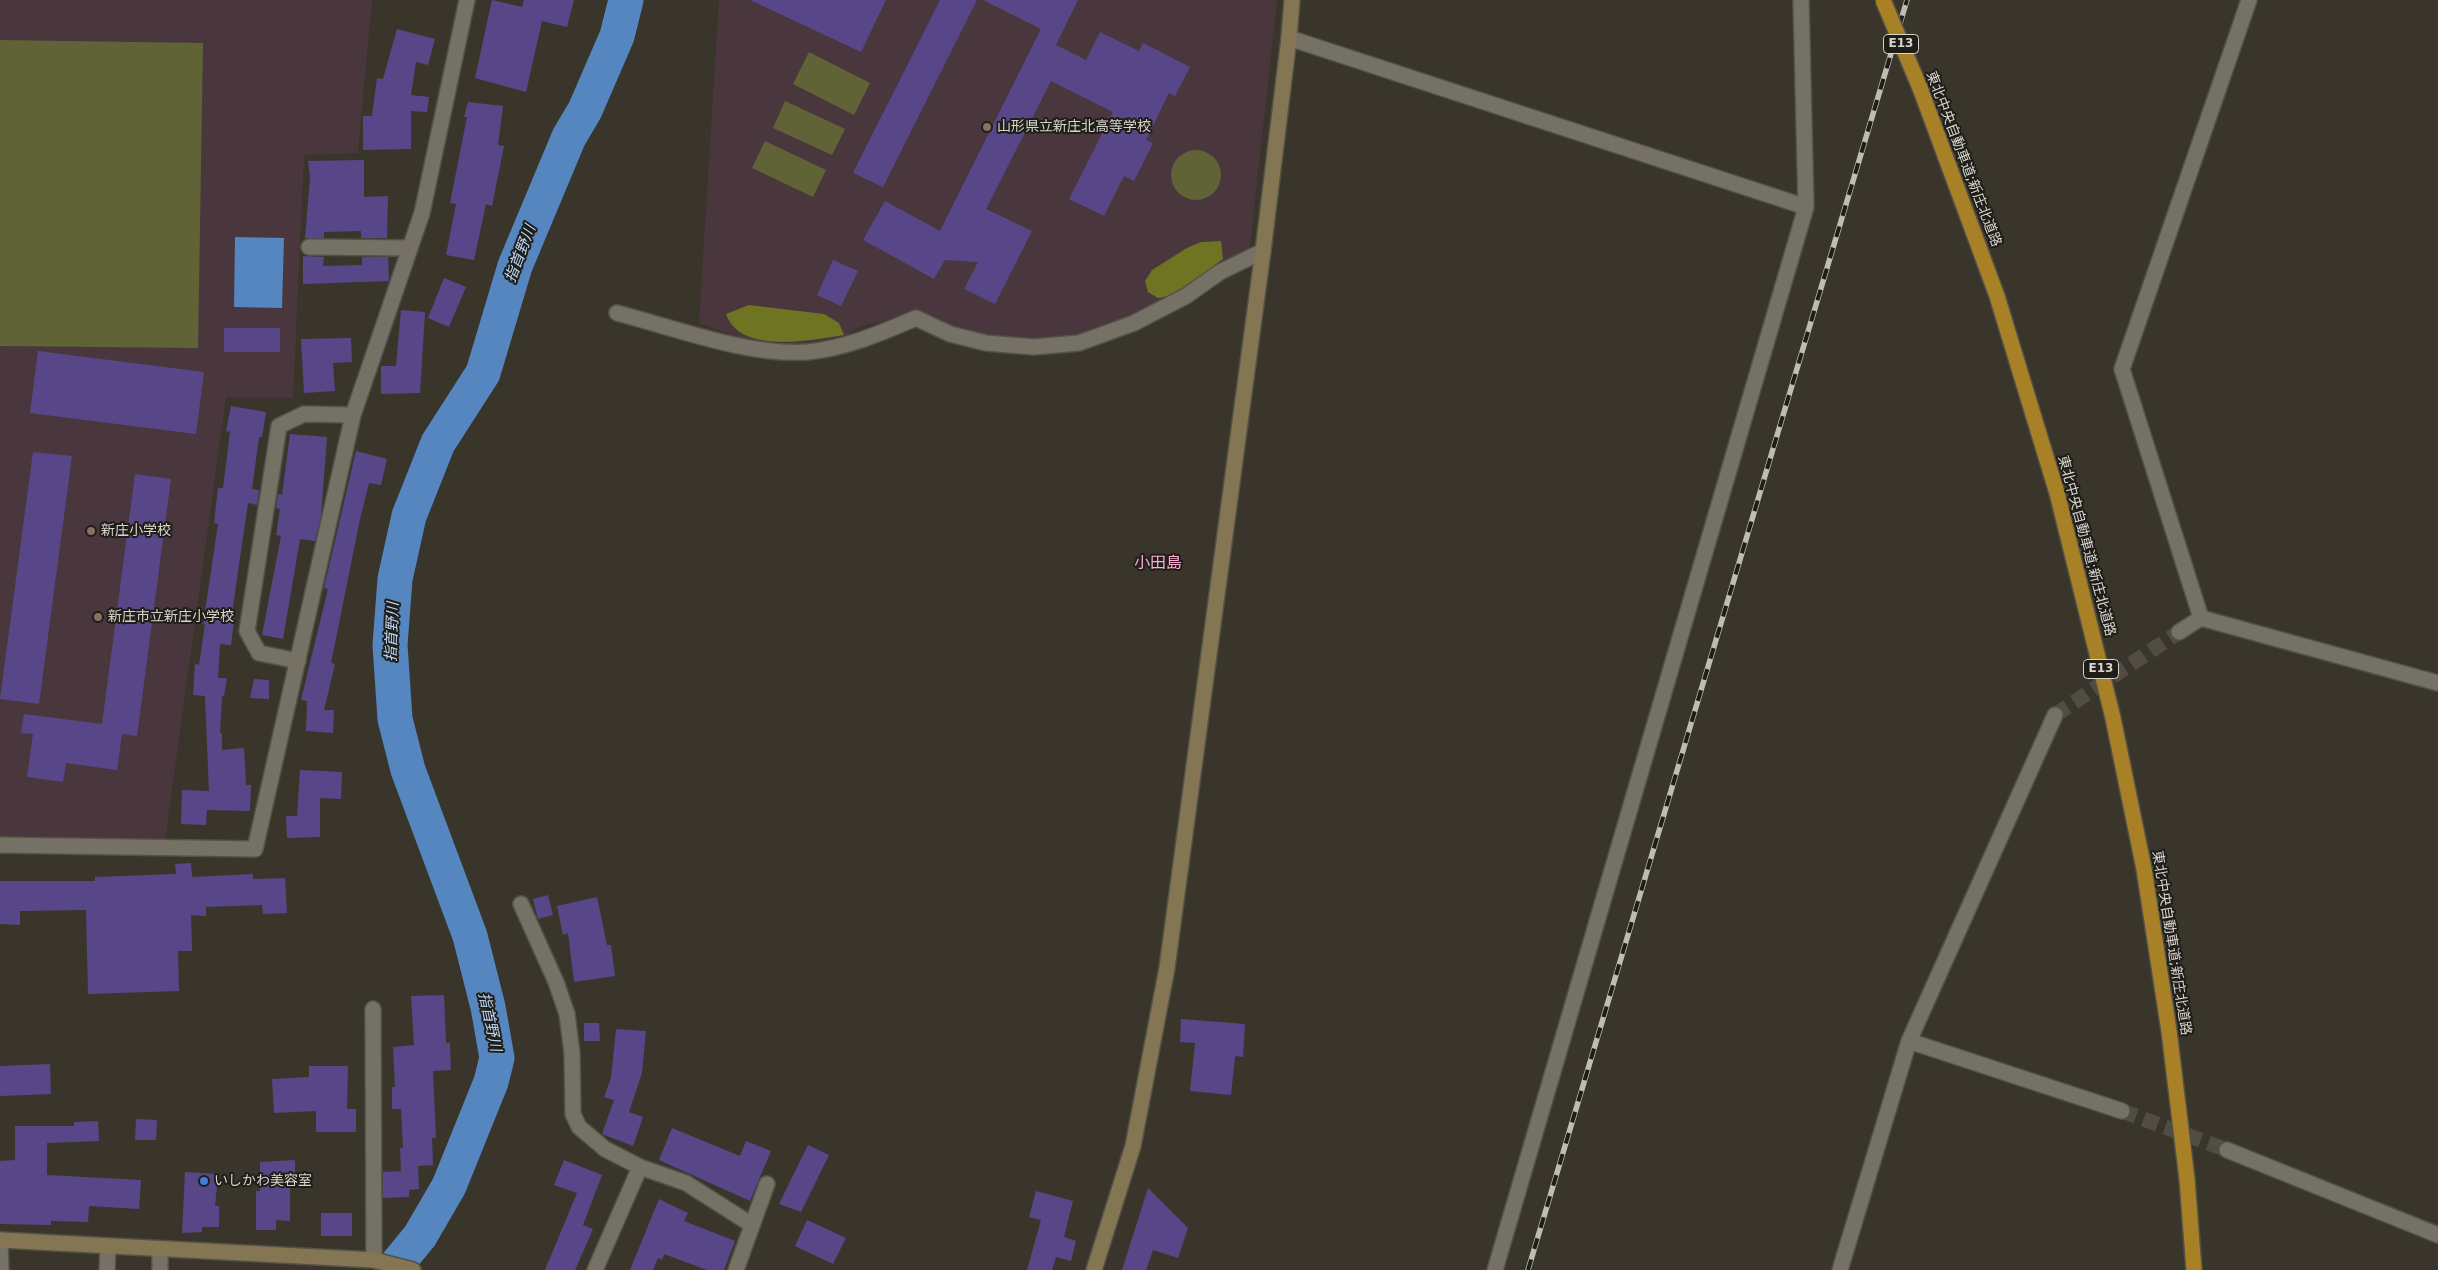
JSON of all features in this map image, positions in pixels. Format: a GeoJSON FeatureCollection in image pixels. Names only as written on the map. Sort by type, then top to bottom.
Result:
{"type":"FeatureCollection","features":[{"type":"Feature","properties":{"kind":"highway","name":"東北中央自動車道;新庄北道路"},"geometry":{"type":"LineString","coordinates":[[1883,0],[1920,88],[1997,296],[2057,493],[2113,718],[2144,869],[2168,1021],[2187,1179],[2194,1270]]}},
{"type":"Feature","properties":{"kind":"street"},"geometry":{"type":"LineString","coordinates":[[0,845],[255,849],[353,414],[422,213],[467,0]]}},
{"type":"Feature","properties":{"kind":"street"},"geometry":{"type":"LineString","coordinates":[[1094,1270],[1132,1146],[1167,968],[1263,251],[1292,0]]}},
{"type":"Feature","properties":{"kind":"street"},"geometry":{"type":"LineString","coordinates":[[1495,1270],[1806,207],[1801,0]]}},
{"type":"Feature","properties":{"kind":"street"},"geometry":{"type":"LineString","coordinates":[[2201,618],[2122,368],[2249,0]]}},
{"type":"Feature","properties":{"kind":"street"},"geometry":{"type":"LineString","coordinates":[[1289,38],[1806,207]]}},
{"type":"Feature","properties":{"kind":"street"},"geometry":{"type":"LineString","coordinates":[[309,247],[410,248]]}},
{"type":"Feature","properties":{"kind":"street"},"geometry":{"type":"LineString","coordinates":[[618,313],[738,345],[775,352],[808,352],[847,344],[881,333],[916,318],[950,334],[986,344],[1034,347],[1079,343],[1134,323],[1186,296],[1220,272],[1263,251]]}},
{"type":"Feature","properties":{"kind":"street"},"geometry":{"type":"LineString","coordinates":[[298,661],[259,653],[247,631],[279,426],[304,414],[353,414]]}},
{"type":"Feature","properties":{"kind":"street"},"geometry":{"type":"LineString","coordinates":[[2178,632],[2201,618],[2438,683]]}},
{"type":"Feature","properties":{"kind":"street"},"geometry":{"type":"LineString","coordinates":[[1840,1270],[1909,1041],[2055,715]]}},
{"type":"Feature","properties":{"kind":"street"},"geometry":{"type":"LineString","coordinates":[[521,904],[556,982],[567,1014],[572,1052],[573,1114],[579,1127],[605,1149],[640,1167],[686,1183],[752,1225]]}},
{"type":"Feature","properties":{"kind":"street"},"geometry":{"type":"LineString","coordinates":[[373,1009],[374,1260]]}},
{"type":"Feature","properties":{"kind":"street"},"geometry":{"type":"LineString","coordinates":[[1909,1041],[2122,1111]]}},
{"type":"Feature","properties":{"kind":"street"},"geometry":{"type":"LineString","coordinates":[[2227,1150],[2438,1235]]}},
{"type":"Feature","properties":{"kind":"street"},"geometry":{"type":"LineString","coordinates":[[596,1270],[640,1167]]}},
{"type":"Feature","properties":{"kind":"street"},"geometry":{"type":"LineString","coordinates":[[736,1270],[767,1184]]}},
{"type":"Feature","properties":{"kind":"street"},"geometry":{"type":"LineString","coordinates":[[1,1270],[0,1240],[374,1260],[413,1270]]}},
{"type":"Feature","properties":{"kind":"street"},"geometry":{"type":"LineString","coordinates":[[107,1270],[108,1246]]}},
{"type":"Feature","properties":{"kind":"street"},"geometry":{"type":"LineString","coordinates":[[160,1249],[160,1270]]}},
{"type":"Feature","properties":{"kind":"shaded area","name":"新庄市立新庄小学校"},"geometry":{"type":"Polygon","coordinates":[[[0,0],[372,0],[358,153],[304,155],[293,398],[226,397],[165,840],[0,836],[0,0]]]}},
{"type":"Feature","properties":{"kind":"shaded area","name":"山形県立新庄北高等学校"},"geometry":{"type":"Polygon","coordinates":[[[719,0],[1277,0],[1249,254],[1170,301],[1080,339],[991,341],[944,327],[916,313],[859,327],[840,339],[788,345],[755,343],[699,323],[719,0]]]}},
{"type":"Feature","properties":{"kind":"green space"},"geometry":{"type":"Polygon","coordinates":[[[0,40],[203,43],[198,348],[0,346],[0,40]]]}},
{"type":"Feature","properties":{"kind":"green space"},"geometry":{"type":"Polygon","coordinates":[[[809,52],[870,83],[854,115],[793,84],[809,52]]]}},
{"type":"Feature","properties":{"kind":"green space"},"geometry":{"type":"Polygon","coordinates":[[[785,101],[845,129],[832,155],[773,128],[785,101]]]}},
{"type":"Feature","properties":{"kind":"green space"},"geometry":{"type":"Polygon","coordinates":[[[765,141],[826,170],[813,197],[752,168],[765,141]]]}},
{"type":"Feature","properties":{"kind":"green space"},"geometry":{"type":"Polygon","coordinates":[[[1191,150],[1201,150],[1214,157],[1221,170],[1221,180],[1214,193],[1201,200],[1191,200],[1182,196],[1175,189],[1171,180],[1171,170],[1175,161],[1182,154],[1191,150]]]}},
{"type":"Feature","properties":{"kind":"green space"},"geometry":{"type":"Polygon","coordinates":[[[1221,241],[1223,259],[1192,283],[1175,293],[1158,298],[1148,292],[1145,281],[1152,270],[1187,248],[1201,242],[1221,241]]]}},
{"type":"Feature","properties":{"kind":"green space"},"geometry":{"type":"Polygon","coordinates":[[[749,305],[824,314],[839,323],[844,335],[814,340],[778,342],[761,340],[746,335],[734,327],[726,314],[749,305]]]}},
{"type":"Feature","properties":{"kind":"water"},"geometry":{"type":"Polygon","coordinates":[[[235,237],[284,238],[282,308],[234,307],[235,237]]]}},
{"type":"Feature","properties":{"kind":"building"},"geometry":{"type":"Polygon","coordinates":[[[492,0],[522,7],[524,0],[574,0],[567,27],[542,21],[526,92],[475,78],[492,0]]]}},
{"type":"Feature","properties":{"kind":"building"},"geometry":{"type":"Polygon","coordinates":[[[750,0],[886,0],[861,52],[750,0]]]}},
{"type":"Feature","properties":{"kind":"building"},"geometry":{"type":"Polygon","coordinates":[[[940,0],[977,0],[883,187],[853,173],[940,0]]]}},
{"type":"Feature","properties":{"kind":"building"},"geometry":{"type":"Polygon","coordinates":[[[983,0],[1078,0],[1056,45],[1086,60],[1100,32],[1139,51],[1143,43],[1190,67],[1175,96],[1169,93],[1146,140],[1153,143],[1134,181],[1124,176],[1104,216],[1069,199],[1113,112],[1051,81],[986,209],[1032,231],[995,304],[964,289],[978,262],[945,260],[934,279],[863,240],[885,201],[940,231],[1041,29],[983,0]]]}},
{"type":"Feature","properties":{"kind":"building"},"geometry":{"type":"Polygon","coordinates":[[[397,29],[435,39],[428,65],[416,62],[411,95],[429,97],[427,112],[411,111],[411,149],[363,150],[363,116],[372,116],[377,78],[383,79],[397,29]]]}},
{"type":"Feature","properties":{"kind":"building"},"geometry":{"type":"Polygon","coordinates":[[[468,102],[503,106],[498,145],[504,146],[492,206],[486,204],[474,260],[446,255],[456,204],[450,203],[467,117],[464,117],[468,102]]]}},
{"type":"Feature","properties":{"kind":"building"},"geometry":{"type":"Polygon","coordinates":[[[364,160],[364,197],[388,196],[387,238],[361,238],[361,231],[324,232],[324,238],[305,238],[310,178],[308,161],[364,160]]]}},
{"type":"Feature","properties":{"kind":"building"},"geometry":{"type":"Polygon","coordinates":[[[303,256],[324,257],[323,266],[362,265],[362,257],[388,257],[389,281],[303,284],[303,256]]]}},
{"type":"Feature","properties":{"kind":"building"},"geometry":{"type":"Polygon","coordinates":[[[833,260],[858,271],[841,306],[817,295],[833,260]]]}},
{"type":"Feature","properties":{"kind":"building"},"geometry":{"type":"Polygon","coordinates":[[[444,278],[466,287],[449,327],[428,318],[444,278]]]}},
{"type":"Feature","properties":{"kind":"building"},"geometry":{"type":"Polygon","coordinates":[[[401,310],[425,312],[420,393],[381,394],[381,366],[396,366],[401,310]]]}},
{"type":"Feature","properties":{"kind":"building"},"geometry":{"type":"Polygon","coordinates":[[[224,328],[280,328],[280,352],[224,352],[224,328]]]}},
{"type":"Feature","properties":{"kind":"building"},"geometry":{"type":"Polygon","coordinates":[[[351,338],[352,362],[333,363],[335,391],[304,393],[301,339],[351,338]]]}},
{"type":"Feature","properties":{"kind":"building"},"geometry":{"type":"Polygon","coordinates":[[[38,351],[204,372],[196,434],[30,413],[38,351]]]}},
{"type":"Feature","properties":{"kind":"building"},"geometry":{"type":"Polygon","coordinates":[[[231,406],[266,412],[262,437],[259,437],[252,489],[259,490],[257,505],[248,503],[232,613],[235,613],[231,645],[220,644],[218,678],[227,678],[224,696],[222,696],[220,733],[222,733],[222,750],[244,748],[246,785],[251,785],[250,811],[207,810],[206,825],[181,824],[182,790],[209,791],[205,696],[193,695],[195,664],[199,665],[218,524],[214,523],[218,488],[223,488],[230,432],[226,431],[231,406]]]}},
{"type":"Feature","properties":{"kind":"building"},"geometry":{"type":"Polygon","coordinates":[[[290,434],[327,437],[321,516],[315,541],[300,539],[283,639],[262,635],[281,536],[276,535],[280,509],[276,508],[278,494],[282,495],[290,434]]]}},
{"type":"Feature","properties":{"kind":"building"},"geometry":{"type":"Polygon","coordinates":[[[356,451],[387,459],[381,485],[369,483],[331,663],[335,664],[324,710],[334,710],[333,733],[306,731],[307,701],[301,700],[328,589],[324,588],[356,451]]]}},
{"type":"Feature","properties":{"kind":"building"},"geometry":{"type":"Polygon","coordinates":[[[33,452],[72,456],[39,704],[0,699],[33,452]]]}},
{"type":"Feature","properties":{"kind":"building"},"geometry":{"type":"Polygon","coordinates":[[[135,474],[171,479],[137,736],[122,734],[117,770],[66,763],[63,782],[27,777],[33,734],[21,733],[24,714],[102,724],[135,474]]]}},
{"type":"Feature","properties":{"kind":"building"},"geometry":{"type":"Polygon","coordinates":[[[254,679],[269,680],[269,699],[250,698],[254,679]]]}},
{"type":"Feature","properties":{"kind":"building"},"geometry":{"type":"Polygon","coordinates":[[[300,770],[342,772],[341,799],[320,798],[320,837],[287,838],[286,816],[297,816],[300,770]]]}},
{"type":"Feature","properties":{"kind":"building"},"geometry":{"type":"Polygon","coordinates":[[[191,863],[192,877],[253,874],[253,879],[285,878],[287,913],[263,914],[262,905],[206,907],[206,916],[191,915],[192,951],[178,951],[179,991],[88,994],[86,910],[20,911],[20,925],[0,924],[0,881],[95,881],[95,877],[176,874],[175,864],[191,863]]]}},
{"type":"Feature","properties":{"kind":"building"},"geometry":{"type":"Polygon","coordinates":[[[548,895],[553,915],[538,919],[533,899],[548,895]]]}},
{"type":"Feature","properties":{"kind":"building"},"geometry":{"type":"Polygon","coordinates":[[[597,897],[607,945],[611,945],[615,976],[574,982],[568,933],[563,935],[557,906],[597,897]]]}},
{"type":"Feature","properties":{"kind":"building"},"geometry":{"type":"Polygon","coordinates":[[[444,995],[446,1043],[450,1043],[451,1070],[433,1071],[436,1138],[432,1138],[433,1165],[418,1166],[419,1189],[409,1190],[409,1197],[383,1198],[383,1172],[401,1171],[400,1148],[403,1148],[401,1109],[392,1109],[392,1087],[395,1087],[393,1047],[414,1045],[411,996],[444,995]]]}},
{"type":"Feature","properties":{"kind":"building"},"geometry":{"type":"Polygon","coordinates":[[[1181,1019],[1245,1024],[1243,1057],[1235,1056],[1231,1095],[1190,1091],[1195,1043],[1180,1042],[1181,1019]]]}},
{"type":"Feature","properties":{"kind":"building"},"geometry":{"type":"Polygon","coordinates":[[[584,1023],[599,1023],[600,1041],[584,1041],[584,1023]]]}},
{"type":"Feature","properties":{"kind":"building"},"geometry":{"type":"Polygon","coordinates":[[[616,1029],[646,1031],[642,1073],[629,1112],[643,1117],[633,1146],[602,1134],[614,1100],[604,1097],[611,1078],[616,1029]]]}},
{"type":"Feature","properties":{"kind":"building"},"geometry":{"type":"Polygon","coordinates":[[[50,1064],[51,1094],[0,1096],[0,1066],[50,1064]]]}},
{"type":"Feature","properties":{"kind":"building"},"geometry":{"type":"Polygon","coordinates":[[[309,1066],[348,1066],[347,1109],[356,1109],[356,1132],[316,1132],[316,1111],[274,1113],[272,1079],[309,1077],[309,1066]]]}},
{"type":"Feature","properties":{"kind":"building"},"geometry":{"type":"Polygon","coordinates":[[[136,1119],[157,1120],[156,1140],[135,1140],[136,1119]]]}},
{"type":"Feature","properties":{"kind":"building"},"geometry":{"type":"Polygon","coordinates":[[[98,1121],[99,1141],[47,1143],[47,1175],[141,1180],[139,1209],[89,1206],[88,1222],[51,1221],[51,1225],[0,1224],[0,1161],[15,1160],[15,1126],[74,1126],[74,1122],[98,1121]]]}},
{"type":"Feature","properties":{"kind":"building"},"geometry":{"type":"Polygon","coordinates":[[[672,1128],[740,1156],[746,1141],[771,1151],[750,1201],[659,1160],[672,1128]]]}},
{"type":"Feature","properties":{"kind":"building"},"geometry":{"type":"Polygon","coordinates":[[[808,1145],[829,1155],[801,1212],[779,1204],[808,1145]]]}},
{"type":"Feature","properties":{"kind":"building"},"geometry":{"type":"Polygon","coordinates":[[[295,1160],[295,1177],[290,1177],[290,1221],[276,1220],[276,1230],[256,1230],[256,1191],[260,1191],[260,1162],[295,1160]]]}},
{"type":"Feature","properties":{"kind":"building"},"geometry":{"type":"Polygon","coordinates":[[[564,1160],[602,1175],[583,1225],[593,1229],[575,1270],[545,1270],[577,1193],[554,1185],[564,1160]]]}},
{"type":"Feature","properties":{"kind":"building"},"geometry":{"type":"Polygon","coordinates":[[[185,1172],[218,1174],[215,1206],[219,1206],[219,1227],[202,1227],[202,1232],[182,1233],[185,1172]]]}},
{"type":"Feature","properties":{"kind":"building"},"geometry":{"type":"Polygon","coordinates":[[[1148,1188],[1188,1228],[1178,1258],[1153,1250],[1146,1270],[1122,1270],[1148,1188]]]}},
{"type":"Feature","properties":{"kind":"building"},"geometry":{"type":"Polygon","coordinates":[[[1036,1191],[1073,1201],[1064,1237],[1076,1241],[1071,1261],[1056,1257],[1052,1270],[1027,1270],[1041,1220],[1029,1217],[1036,1191]]]}},
{"type":"Feature","properties":{"kind":"building"},"geometry":{"type":"Polygon","coordinates":[[[659,1199],[688,1213],[684,1221],[735,1241],[724,1270],[707,1270],[664,1254],[662,1260],[658,1258],[653,1270],[630,1270],[659,1199]]]}},
{"type":"Feature","properties":{"kind":"building"},"geometry":{"type":"Polygon","coordinates":[[[321,1213],[352,1213],[352,1236],[321,1236],[321,1213]]]}},
{"type":"Feature","properties":{"kind":"building"},"geometry":{"type":"Polygon","coordinates":[[[807,1220],[846,1238],[833,1264],[795,1246],[807,1220]]]}},
{"type":"Feature","properties":{"kind":"waterway","name":"指首野川"},"geometry":{"type":"LineString","coordinates":[[392,1270],[420,1236],[449,1186],[491,1082],[497,1058],[488,1007],[470,936],[408,770],[395,719],[390,645],[395,579],[409,516],[438,443],[483,373],[515,266],[569,137],[585,110],[617,36],[626,0]]}},
{"type":"Feature","properties":{"kind":"tunnel"},"geometry":{"type":"LineString","coordinates":[[2055,715],[2179,632]]}},
{"type":"Feature","properties":{"kind":"tunnel"},"geometry":{"type":"LineString","coordinates":[[2122,1111],[2227,1150]]}},
{"type":"Feature","properties":{"kind":"railway"},"geometry":{"type":"LineString","coordinates":[[1528,1270],[1907,0]]}},
{"type":"Feature","properties":{"kind":"place","name":"山形県立新庄北高等学校"},"geometry":{"type":"Point","coordinates":[987,127]}},
{"type":"Feature","properties":{"kind":"place","name":"新庄小学校"},"geometry":{"type":"Point","coordinates":[91,531]}},
{"type":"Feature","properties":{"kind":"place","name":"新庄市立新庄小学校"},"geometry":{"type":"Point","coordinates":[98,617]}},
{"type":"Feature","properties":{"kind":"place","name":"いしかわ美容室"},"geometry":{"type":"Point","coordinates":[204,1181]}},
{"type":"Feature","properties":{"kind":"district","name":"小田島"},"geometry":{"type":"Point","coordinates":[1158,564]}}]}
